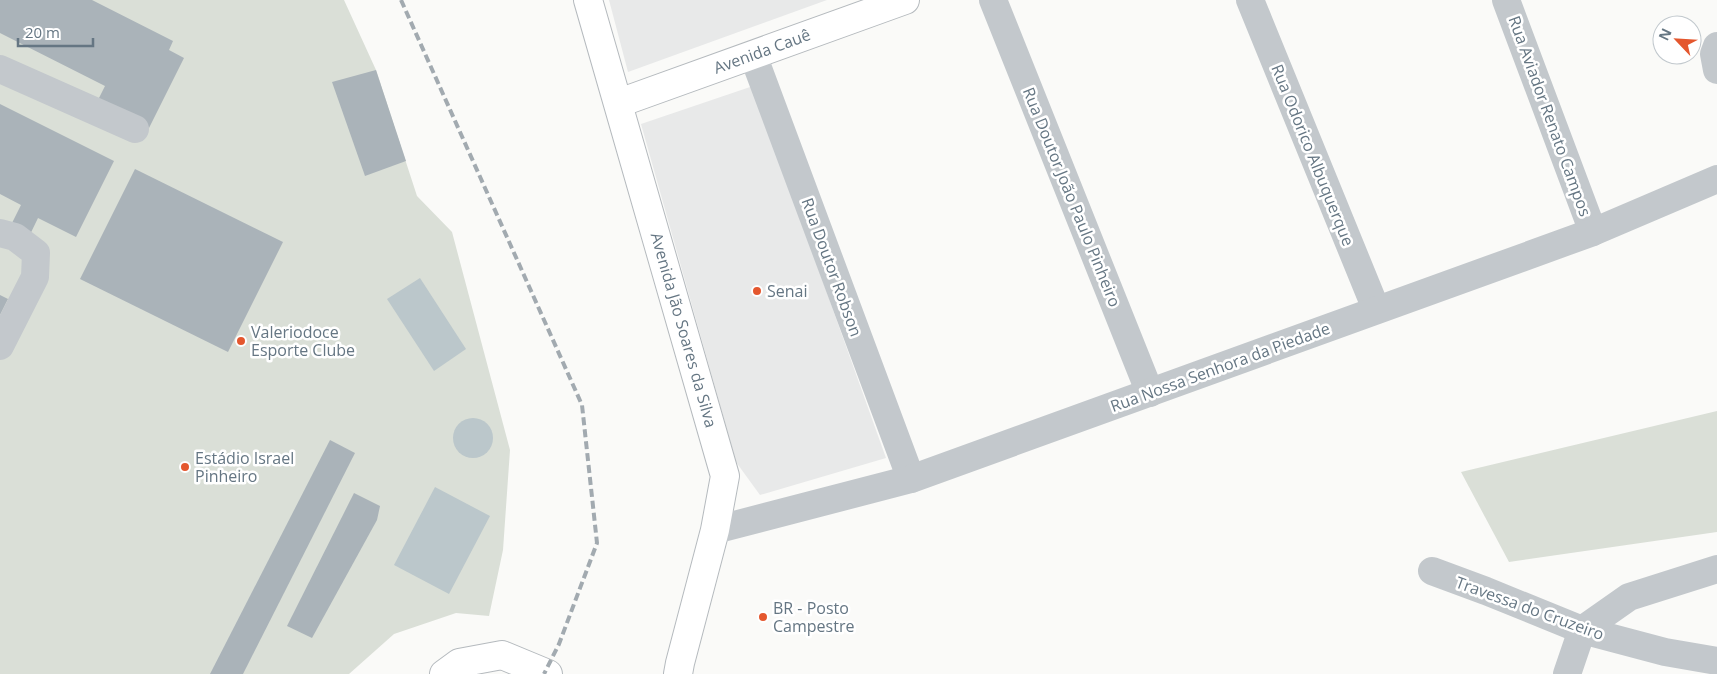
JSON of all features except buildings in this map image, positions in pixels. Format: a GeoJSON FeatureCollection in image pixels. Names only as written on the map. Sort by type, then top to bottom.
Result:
{"type":"FeatureCollection","features":[{"type":"Feature","properties":{"kind":"main road","name":"Avenida Jão Soares da Silva"},"geometry":{"type":"LineString","coordinates":[[588,0],[726,476],[715,530],[676,670]]}},
{"type":"Feature","properties":{"kind":"main road","name":"Avenida Cauê"},"geometry":{"type":"LineString","coordinates":[[619,103],[753,55],[873,5],[905,0]]}},
{"type":"Feature","properties":{"kind":"main road"},"geometry":{"type":"LineString","coordinates":[[459,670],[502,655],[548,674]]}},
{"type":"Feature","properties":{"kind":"street","name":"Rua Doutor João Paulo Pinheiro"},"geometry":{"type":"LineString","coordinates":[[993,0],[1150,393]]}},
{"type":"Feature","properties":{"kind":"street","name":"Rua Odorico Albuquerque"},"geometry":{"type":"LineString","coordinates":[[1250,0],[1376,310]]}},
{"type":"Feature","properties":{"kind":"street","name":"Rua Aviador Renato Campos"},"geometry":{"type":"LineString","coordinates":[[1506,0],[1593,232]]}},
{"type":"Feature","properties":{"kind":"street"},"geometry":{"type":"LineString","coordinates":[[1717,46],[1714,54],[1717,70]]}},
{"type":"Feature","properties":{"kind":"street","name":"Rua Doutor Robson"},"geometry":{"type":"LineString","coordinates":[[753,55],[911,479]]}},
{"type":"Feature","properties":{"kind":"street"},"geometry":{"type":"LineString","coordinates":[[0,68],[135,129]]}},
{"type":"Feature","properties":{"kind":"street","name":"Rua Nossa Senhora da Piedade"},"geometry":{"type":"LineString","coordinates":[[715,530],[911,479],[1593,232],[1717,179]]}},
{"type":"Feature","properties":{"kind":"street"},"geometry":{"type":"LineString","coordinates":[[0,232],[15,237],[36,253],[35,277],[0,346]]}},
{"type":"Feature","properties":{"kind":"street"},"geometry":{"type":"LineString","coordinates":[[1567,674],[1582,630],[1629,598],[1717,569]]}},
{"type":"Feature","properties":{"kind":"street","name":"Travessa do Cruzeiro"},"geometry":{"type":"LineString","coordinates":[[1432,571],[1582,630],[1665,652],[1717,661]]}},
{"type":"Feature","properties":{"kind":"shaded area","name":"Valeriodoce Esporte Clube"},"geometry":{"type":"Polygon","coordinates":[[[0,0],[344,0],[376,70],[417,196],[452,232],[510,450],[503,550],[489,616],[456,613],[394,634],[349,674],[0,674],[0,0]]]}},
{"type":"Feature","properties":{"kind":"shaded area"},"geometry":{"type":"Polygon","coordinates":[[[609,0],[827,0],[628,72],[609,0]]]}},
{"type":"Feature","properties":{"kind":"shaded area","name":"Senai"},"geometry":{"type":"Polygon","coordinates":[[[753,86],[886,458],[760,495],[736,462],[641,124],[753,86]]]}},
{"type":"Feature","properties":{"kind":"shaded area"},"geometry":{"type":"Polygon","coordinates":[[[420,278],[466,349],[434,371],[387,299],[420,278]]]}},
{"type":"Feature","properties":{"kind":"shaded area"},"geometry":{"type":"Polygon","coordinates":[[[1717,411],[1717,532],[1509,562],[1461,472],[1717,411]]]}},
{"type":"Feature","properties":{"kind":"shaded area"},"geometry":{"type":"Polygon","coordinates":[[[477,418],[484,421],[490,427],[493,438],[492,446],[484,455],[477,458],[469,458],[462,455],[454,446],[453,434],[456,427],[465,419],[477,418]]]}},
{"type":"Feature","properties":{"kind":"shaded area"},"geometry":{"type":"Polygon","coordinates":[[[435,487],[490,516],[449,594],[394,565],[435,487]]]}},
{"type":"Feature","properties":{"kind":"railway"},"geometry":{"type":"LineString","coordinates":[[401,0],[582,405],[597,543],[559,644],[544,674]]}},
{"type":"Feature","properties":{"kind":"place","name":"Senai"},"geometry":{"type":"Point","coordinates":[757,291]}},
{"type":"Feature","properties":{"kind":"place","name":"Valeriodoce Esporte Clube"},"geometry":{"type":"Point","coordinates":[241,341]}},
{"type":"Feature","properties":{"kind":"place","name":"Estádio Israel Pinheiro"},"geometry":{"type":"Point","coordinates":[185,467]}},
{"type":"Feature","properties":{"kind":"place","name":"BR - Posto Campestre"},"geometry":{"type":"Point","coordinates":[763,617]}}]}
